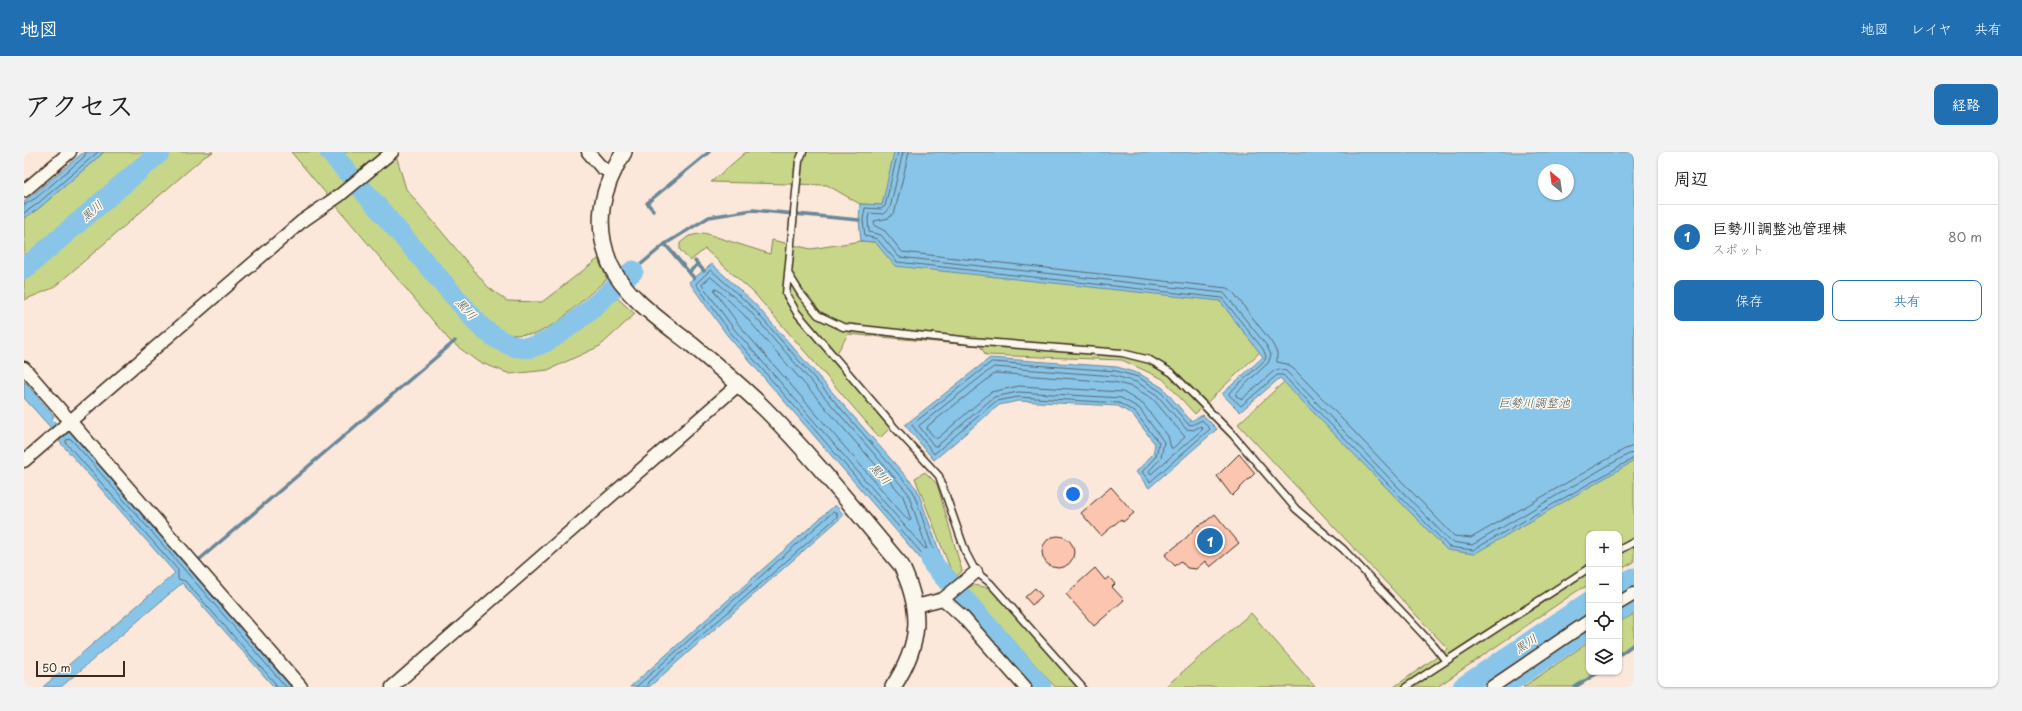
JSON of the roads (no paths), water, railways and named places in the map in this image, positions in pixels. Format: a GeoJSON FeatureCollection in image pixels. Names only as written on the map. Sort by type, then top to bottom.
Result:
{"type":"FeatureCollection","features":[{"type":"Feature","properties":{"kind":"street"},"geometry":{"type":"LineString","coordinates":[[24,190],[70,152]]}},
{"type":"Feature","properties":{"kind":"street"},"geometry":{"type":"LineString","coordinates":[[24,461],[301,222],[340,195],[392,152]]}},
{"type":"Feature","properties":{"kind":"street"},"geometry":{"type":"LineString","coordinates":[[588,152],[601,166],[611,173]]}},
{"type":"Feature","properties":{"kind":"street"},"geometry":{"type":"LineString","coordinates":[[624,152],[611,173],[603,195],[600,214],[604,243],[610,264],[629,291],[643,306],[766,409],[811,458],[901,565],[909,582],[916,606],[916,633],[905,669],[893,687]]}},
{"type":"Feature","properties":{"kind":"street"},"geometry":{"type":"LineString","coordinates":[[24,368],[301,687]]}},
{"type":"Feature","properties":{"kind":"street"},"geometry":{"type":"LineString","coordinates":[[392,687],[738,385]]}},
{"type":"Feature","properties":{"kind":"street"},"geometry":{"type":"LineString","coordinates":[[916,606],[943,599],[976,572]]}},
{"type":"Feature","properties":{"kind":"street"},"geometry":{"type":"LineString","coordinates":[[1622,601],[1634,594]]}},
{"type":"Feature","properties":{"kind":"street"},"geometry":{"type":"LineString","coordinates":[[943,599],[963,617],[1025,687]]}},
{"type":"Feature","properties":{"kind":"street"},"geometry":{"type":"LineString","coordinates":[[1492,687],[1586,623]]}},
{"type":"Feature","properties":{"kind":"lane"},"geometry":{"type":"LineString","coordinates":[[803,152],[799,161],[786,294],[797,313],[894,427],[939,476],[966,554],[976,572],[990,583],[1082,687]]}},
{"type":"Feature","properties":{"kind":"lane"},"geometry":{"type":"LineString","coordinates":[[788,273],[801,294],[818,315],[843,327],[971,341],[1122,353],[1150,360],[1172,373],[1233,435],[1296,509],[1343,549],[1434,646],[1445,660]]}},
{"type":"Feature","properties":{"kind":"lane"},"geometry":{"type":"LineString","coordinates":[[1622,548],[1634,542]]}},
{"type":"Feature","properties":{"kind":"lane"},"geometry":{"type":"LineString","coordinates":[[1406,687],[1445,660],[1586,570]]}},
{"type":"Feature","properties":{"kind":"water"},"geometry":{"type":"Polygon","coordinates":[[[84,152],[104,152],[38,209],[24,218],[24,202],[84,152]]]}},
{"type":"Feature","properties":{"kind":"water","name":"巨勢川調整池"},"geometry":{"type":"Polygon","coordinates":[[[894,152],[1634,152],[1634,461],[1474,554],[1447,550],[1280,378],[1240,412],[1222,394],[1263,357],[1220,301],[895,266],[875,242],[861,241],[859,220],[860,204],[882,205],[894,152]]]}},
{"type":"Feature","properties":{"kind":"water"},"geometry":{"type":"Polygon","coordinates":[[[712,264],[755,304],[917,489],[946,570],[952,578],[945,587],[727,335],[689,282],[712,264]]]}},
{"type":"Feature","properties":{"kind":"water"},"geometry":{"type":"Polygon","coordinates":[[[990,358],[1117,367],[1140,374],[1163,388],[1191,421],[1203,415],[1217,429],[1149,488],[1136,472],[1153,454],[1155,444],[1133,415],[1118,406],[1018,401],[999,405],[934,460],[905,425],[990,358]]]}},
{"type":"Feature","properties":{"kind":"water"},"geometry":{"type":"Polygon","coordinates":[[[24,381],[54,416],[52,419],[57,424],[52,429],[24,398],[24,381]]]}},
{"type":"Feature","properties":{"kind":"water"},"geometry":{"type":"Polygon","coordinates":[[[70,432],[291,687],[274,687],[182,583],[61,687],[43,687],[175,573],[59,441],[70,432]]]}},
{"type":"Feature","properties":{"kind":"water"},"geometry":{"type":"Polygon","coordinates":[[[835,505],[844,515],[649,687],[630,687],[835,505]]]}},
{"type":"Feature","properties":{"kind":"waterway","name":"黒川"},"geometry":{"type":"LineString","coordinates":[[24,269],[160,152]]}},
{"type":"Feature","properties":{"kind":"waterway","name":"黒川"},"geometry":{"type":"LineString","coordinates":[[330,152],[481,327],[498,339],[510,345],[517,347],[531,347],[555,336],[584,315],[633,271]]}},
{"type":"Feature","properties":{"kind":"waterway"},"geometry":{"type":"LineString","coordinates":[[653,210],[647,203],[709,152]]}},
{"type":"Feature","properties":{"kind":"waterway"},"geometry":{"type":"LineString","coordinates":[[665,244],[709,217],[753,210],[859,220]]}},
{"type":"Feature","properties":{"kind":"waterway"},"geometry":{"type":"LineString","coordinates":[[633,271],[665,244],[694,278]]}},
{"type":"Feature","properties":{"kind":"waterway"},"geometry":{"type":"LineString","coordinates":[[695,261],[704,271]]}},
{"type":"Feature","properties":{"kind":"waterway"},"geometry":{"type":"LineString","coordinates":[[689,272],[698,264]]}},
{"type":"Feature","properties":{"kind":"waterway"},"geometry":{"type":"LineString","coordinates":[[200,559],[455,341]]}},
{"type":"Feature","properties":{"kind":"waterway","name":"黒川"},"geometry":{"type":"LineString","coordinates":[[931,559],[933,564],[1041,687]]}},
{"type":"Feature","properties":{"kind":"waterway","name":"黒川"},"geometry":{"type":"LineString","coordinates":[[1622,584],[1634,578]]}},
{"type":"Feature","properties":{"kind":"waterway","name":"黒川"},"geometry":{"type":"LineString","coordinates":[[1463,687],[1588,603]]}},
{"type":"Feature","properties":{"kind":"waterway"},"geometry":{"type":"LineString","coordinates":[[1622,613],[1634,607]]}},
{"type":"Feature","properties":{"kind":"waterway"},"geometry":{"type":"LineString","coordinates":[[1510,687],[1586,636]]}},
{"type":"Feature","properties":{"kind":"waterway"},"geometry":{"type":"LineString","coordinates":[[1622,653],[1634,644]]}},
{"type":"Feature","properties":{"kind":"waterway"},"geometry":{"type":"LineString","coordinates":[[1575,687],[1594,675]]}},
{"type":"Feature","properties":{"kind":"place","name":"巨勢川調整池管理棟"},"geometry":{"type":"Point","coordinates":[1210,541]}}]}
